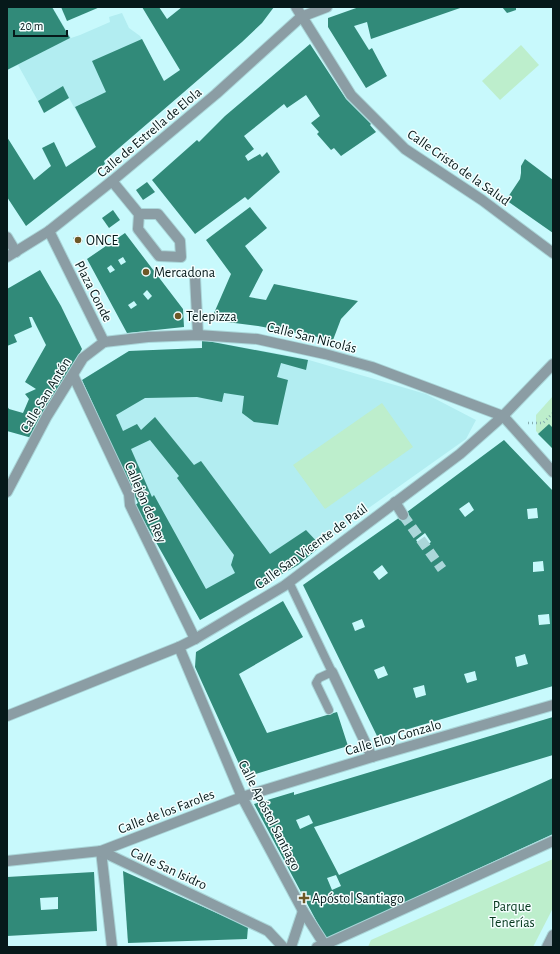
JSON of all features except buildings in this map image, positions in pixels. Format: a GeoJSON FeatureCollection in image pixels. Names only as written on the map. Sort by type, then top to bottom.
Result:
{"type":"FeatureCollection","features":[{"type":"Feature","properties":{"kind":"street","name":"Calle Cristo de la Salud"},"geometry":{"type":"LineString","coordinates":[[296,7],[351,95],[404,148],[482,200],[553,253]]}},
{"type":"Feature","properties":{"kind":"street"},"geometry":{"type":"LineString","coordinates":[[301,17],[327,7]]}},
{"type":"Feature","properties":{"kind":"street","name":"Calle de Estrella de Elola"},"geometry":{"type":"LineString","coordinates":[[11,255],[49,230],[112,181],[216,94],[301,17]]}},
{"type":"Feature","properties":{"kind":"street"},"geometry":{"type":"LineString","coordinates":[[112,181],[140,214],[138,230],[159,256],[181,257],[180,241],[158,214],[140,214]]}},
{"type":"Feature","properties":{"kind":"street","name":"Plaza Conde"},"geometry":{"type":"LineString","coordinates":[[49,230],[104,342]]}},
{"type":"Feature","properties":{"kind":"street"},"geometry":{"type":"LineString","coordinates":[[7,237],[11,255]]}},
{"type":"Feature","properties":{"kind":"street"},"geometry":{"type":"LineString","coordinates":[[196,277],[198,335]]}},
{"type":"Feature","properties":{"kind":"street","name":"Calle San Nicolás"},"geometry":{"type":"LineString","coordinates":[[104,342],[148,337],[198,335],[257,339],[325,354],[372,367],[507,420]]}},
{"type":"Feature","properties":{"kind":"street","name":"Calle San Antón"},"geometry":{"type":"LineString","coordinates":[[7,490],[47,416],[83,358],[104,342]]}},
{"type":"Feature","properties":{"kind":"street","name":"Calle San Vicente de Paúl"},"geometry":{"type":"LineString","coordinates":[[7,716],[179,647],[195,639],[289,582],[507,420],[553,364]]}},
{"type":"Feature","properties":{"kind":"street","name":"Callejón del Rey"},"geometry":{"type":"LineString","coordinates":[[73,375],[129,494],[130,505],[195,639]]}},
{"type":"Feature","properties":{"kind":"street"},"geometry":{"type":"LineString","coordinates":[[507,420],[553,472]]}},
{"type":"Feature","properties":{"kind":"street"},"geometry":{"type":"LineString","coordinates":[[395,502],[403,515]]}},
{"type":"Feature","properties":{"kind":"street","name":"Calle Apóstol Santiago"},"geometry":{"type":"LineString","coordinates":[[179,647],[242,797],[322,946]]}},
{"type":"Feature","properties":{"kind":"street"},"geometry":{"type":"LineString","coordinates":[[332,672],[372,757]]}},
{"type":"Feature","properties":{"kind":"street","name":"Calle Eloy Gonzalo"},"geometry":{"type":"LineString","coordinates":[[242,797],[372,757],[553,705]]}},
{"type":"Feature","properties":{"kind":"street","name":"Calle de los Faroles"},"geometry":{"type":"LineString","coordinates":[[101,851],[242,797]]}},
{"type":"Feature","properties":{"kind":"street"},"geometry":{"type":"LineString","coordinates":[[322,946],[553,841]]}},
{"type":"Feature","properties":{"kind":"street"},"geometry":{"type":"LineString","coordinates":[[7,861],[101,851],[112,947]]}},
{"type":"Feature","properties":{"kind":"street","name":"Calle San Isidro"},"geometry":{"type":"LineString","coordinates":[[101,851],[268,931],[283,947]]}},
{"type":"Feature","properties":{"kind":"street"},"geometry":{"type":"LineString","coordinates":[[291,947],[303,911]]}},
{"type":"Feature","properties":{"kind":"street"},"geometry":{"type":"LineString","coordinates":[[547,947],[553,935]]}},
{"type":"Feature","properties":{"kind":"lane"},"geometry":{"type":"LineString","coordinates":[[289,582],[332,672],[319,678],[316,683],[329,710]]}},
{"type":"Feature","properties":{"kind":"path"},"geometry":{"type":"LineString","coordinates":[[507,420],[543,423],[553,413]]}},
{"type":"Feature","properties":{"kind":"shaded area"},"geometry":{"type":"Polygon","coordinates":[[[30,7],[52,7],[71,38],[110,22],[109,17],[122,13],[129,28],[140,36],[154,62],[104,161],[69,98],[38,101],[18,65],[7,70],[30,7]]]}},
{"type":"Feature","properties":{"kind":"shaded area"},"geometry":{"type":"Polygon","coordinates":[[[202,340],[302,358],[426,394],[476,420],[466,439],[363,512],[298,565],[200,620],[135,505],[138,503],[82,380],[129,351],[202,348],[202,340]]]}},
{"type":"Feature","properties":{"kind":"green space"},"geometry":{"type":"Polygon","coordinates":[[[521,45],[539,65],[500,100],[482,81],[521,45]]]}},
{"type":"Feature","properties":{"kind":"green space"},"geometry":{"type":"Polygon","coordinates":[[[553,396],[553,449],[536,431],[536,415],[553,396]]]}},
{"type":"Feature","properties":{"kind":"green space"},"geometry":{"type":"Polygon","coordinates":[[[382,403],[413,447],[325,509],[293,465],[382,403]]]}},
{"type":"Feature","properties":{"kind":"green space","name":"Parque Tenerías"},"geometry":{"type":"Polygon","coordinates":[[[553,859],[553,908],[533,947],[368,947],[371,940],[553,859]]]}},
{"type":"Feature","properties":{"kind":"tunnel"},"geometry":{"type":"LineString","coordinates":[[403,515],[442,569]]}},
{"type":"Feature","properties":{"kind":"place","name":"ONCE"},"geometry":{"type":"Point","coordinates":[78,240]}},
{"type":"Feature","properties":{"kind":"place","name":"Mercadona"},"geometry":{"type":"Point","coordinates":[146,272]}},
{"type":"Feature","properties":{"kind":"place","name":"Telepizza"},"geometry":{"type":"Point","coordinates":[178,316]}},
{"type":"Feature","properties":{"kind":"place","name":"Apóstol Santiago"},"geometry":{"type":"Point","coordinates":[304,898]}}]}
